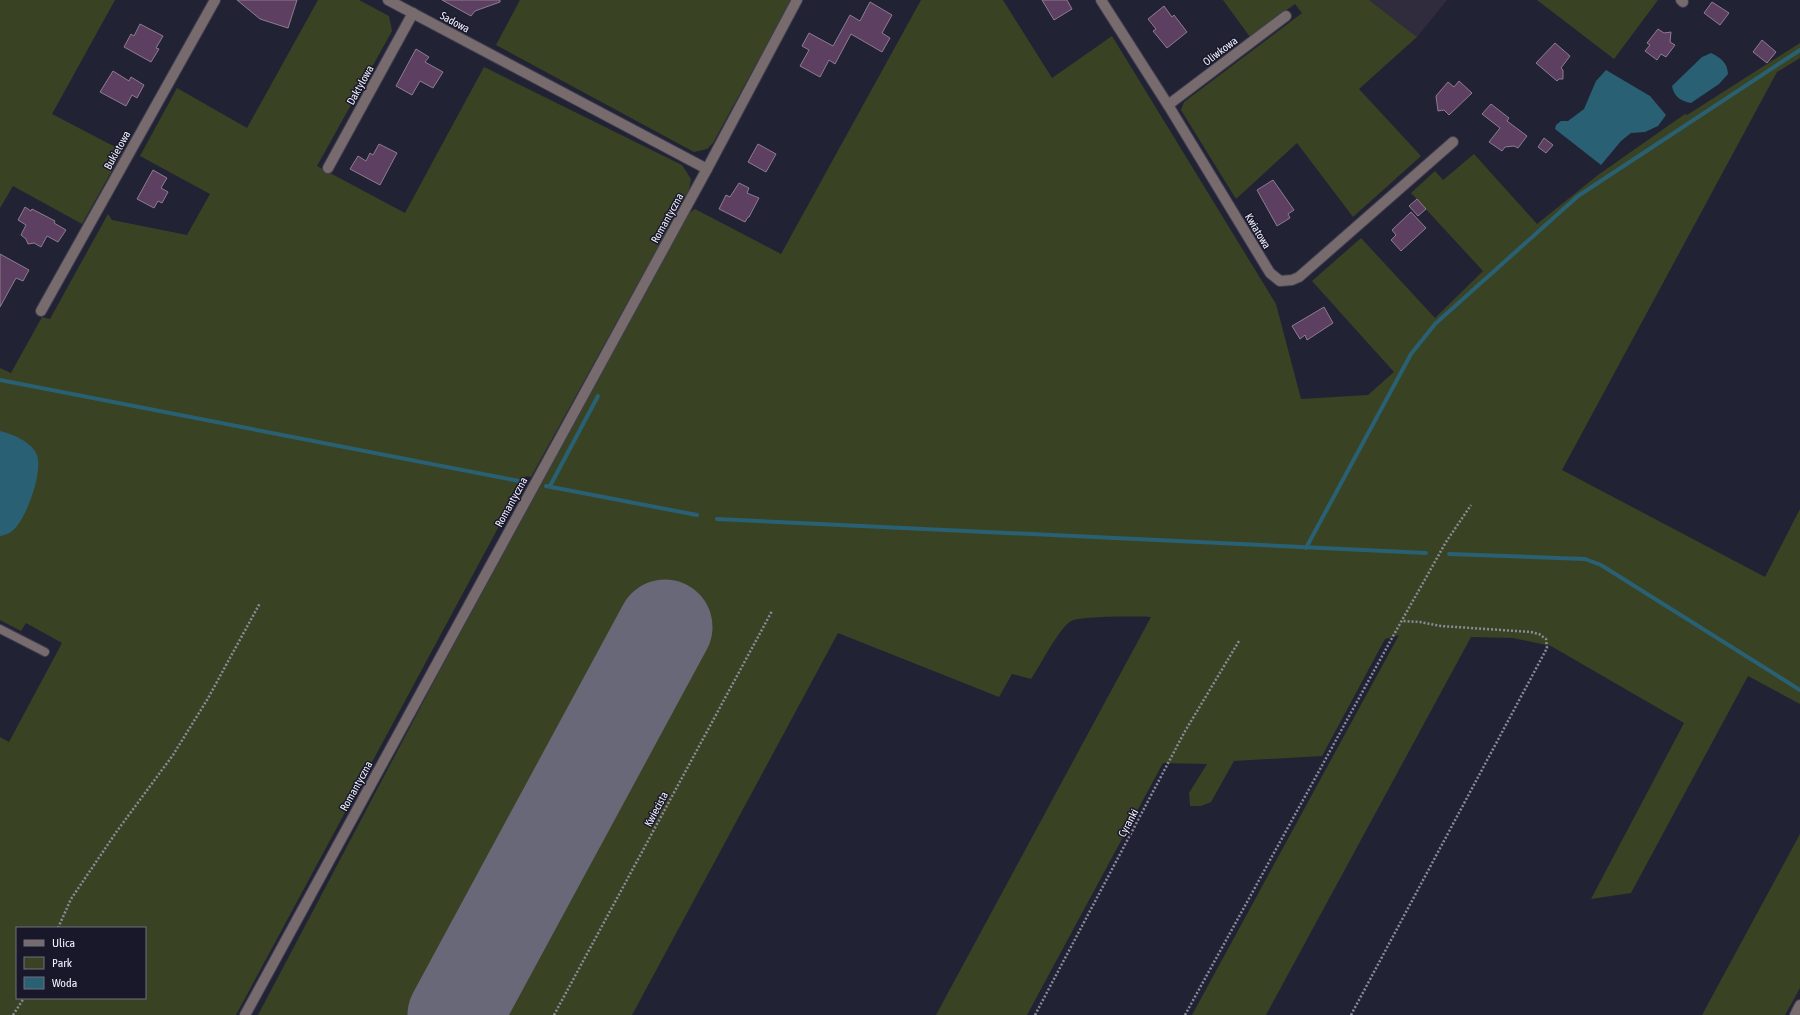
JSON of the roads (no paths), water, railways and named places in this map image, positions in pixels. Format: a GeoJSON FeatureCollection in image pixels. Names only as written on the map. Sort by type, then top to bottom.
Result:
{"type":"FeatureCollection","features":[{"type":"Feature","properties":{"kind":"street","name":"Bukietowa"},"geometry":{"type":"LineString","coordinates":[[41,312],[215,0]]}},
{"type":"Feature","properties":{"kind":"street","name":"Sadowa"},"geometry":{"type":"LineString","coordinates":[[388,0],[707,169]]}},
{"type":"Feature","properties":{"kind":"street","name":"Romantyczna"},"geometry":{"type":"LineString","coordinates":[[245,1015],[707,169],[797,0]]}},
{"type":"Feature","properties":{"kind":"street","name":"Kwiatowa"},"geometry":{"type":"LineString","coordinates":[[1101,0],[1168,105],[1270,273],[1280,281],[1292,280],[1298,276],[1453,142]]}},
{"type":"Feature","properties":{"kind":"street","name":"Daktylowa"},"geometry":{"type":"LineString","coordinates":[[328,168],[413,13]]}},
{"type":"Feature","properties":{"kind":"street","name":"Oliwkowa"},"geometry":{"type":"LineString","coordinates":[[1168,105],[1286,16]]}},
{"type":"Feature","properties":{"kind":"street"},"geometry":{"type":"LineString","coordinates":[[1795,1015],[1800,1005]]}},
{"type":"Feature","properties":{"kind":"lane"},"geometry":{"type":"LineString","coordinates":[[0,629],[45,652]]}},
{"type":"Feature","properties":{"kind":"water"},"geometry":{"type":"Polygon","coordinates":[[[1711,53],[1723,61],[1728,74],[1719,84],[1691,103],[1678,98],[1674,93],[1672,86],[1702,57],[1711,53]]]}},
{"type":"Feature","properties":{"kind":"water"},"geometry":{"type":"Polygon","coordinates":[[[1606,70],[1650,96],[1666,115],[1658,126],[1645,132],[1631,133],[1621,141],[1601,165],[1555,129],[1556,125],[1561,121],[1568,121],[1584,109],[1596,81],[1606,70]]]}},
{"type":"Feature","properties":{"kind":"water"},"geometry":{"type":"Polygon","coordinates":[[[0,431],[15,436],[30,445],[36,453],[38,470],[33,494],[23,517],[11,532],[0,536],[0,431]]]}},
{"type":"Feature","properties":{"kind":"waterway"},"geometry":{"type":"LineString","coordinates":[[1306,548],[1411,354],[1435,324],[1578,196],[1800,50]]}},
{"type":"Feature","properties":{"kind":"waterway"},"geometry":{"type":"LineString","coordinates":[[0,380],[524,482]]}},
{"type":"Feature","properties":{"kind":"waterway"},"geometry":{"type":"LineString","coordinates":[[550,486],[598,396]]}},
{"type":"Feature","properties":{"kind":"waterway"},"geometry":{"type":"LineString","coordinates":[[546,486],[697,515]]}},
{"type":"Feature","properties":{"kind":"waterway"},"geometry":{"type":"LineString","coordinates":[[717,519],[1426,553]]}},
{"type":"Feature","properties":{"kind":"waterway"},"geometry":{"type":"LineString","coordinates":[[1449,554],[1585,559],[1601,565],[1800,690]]}}]}
